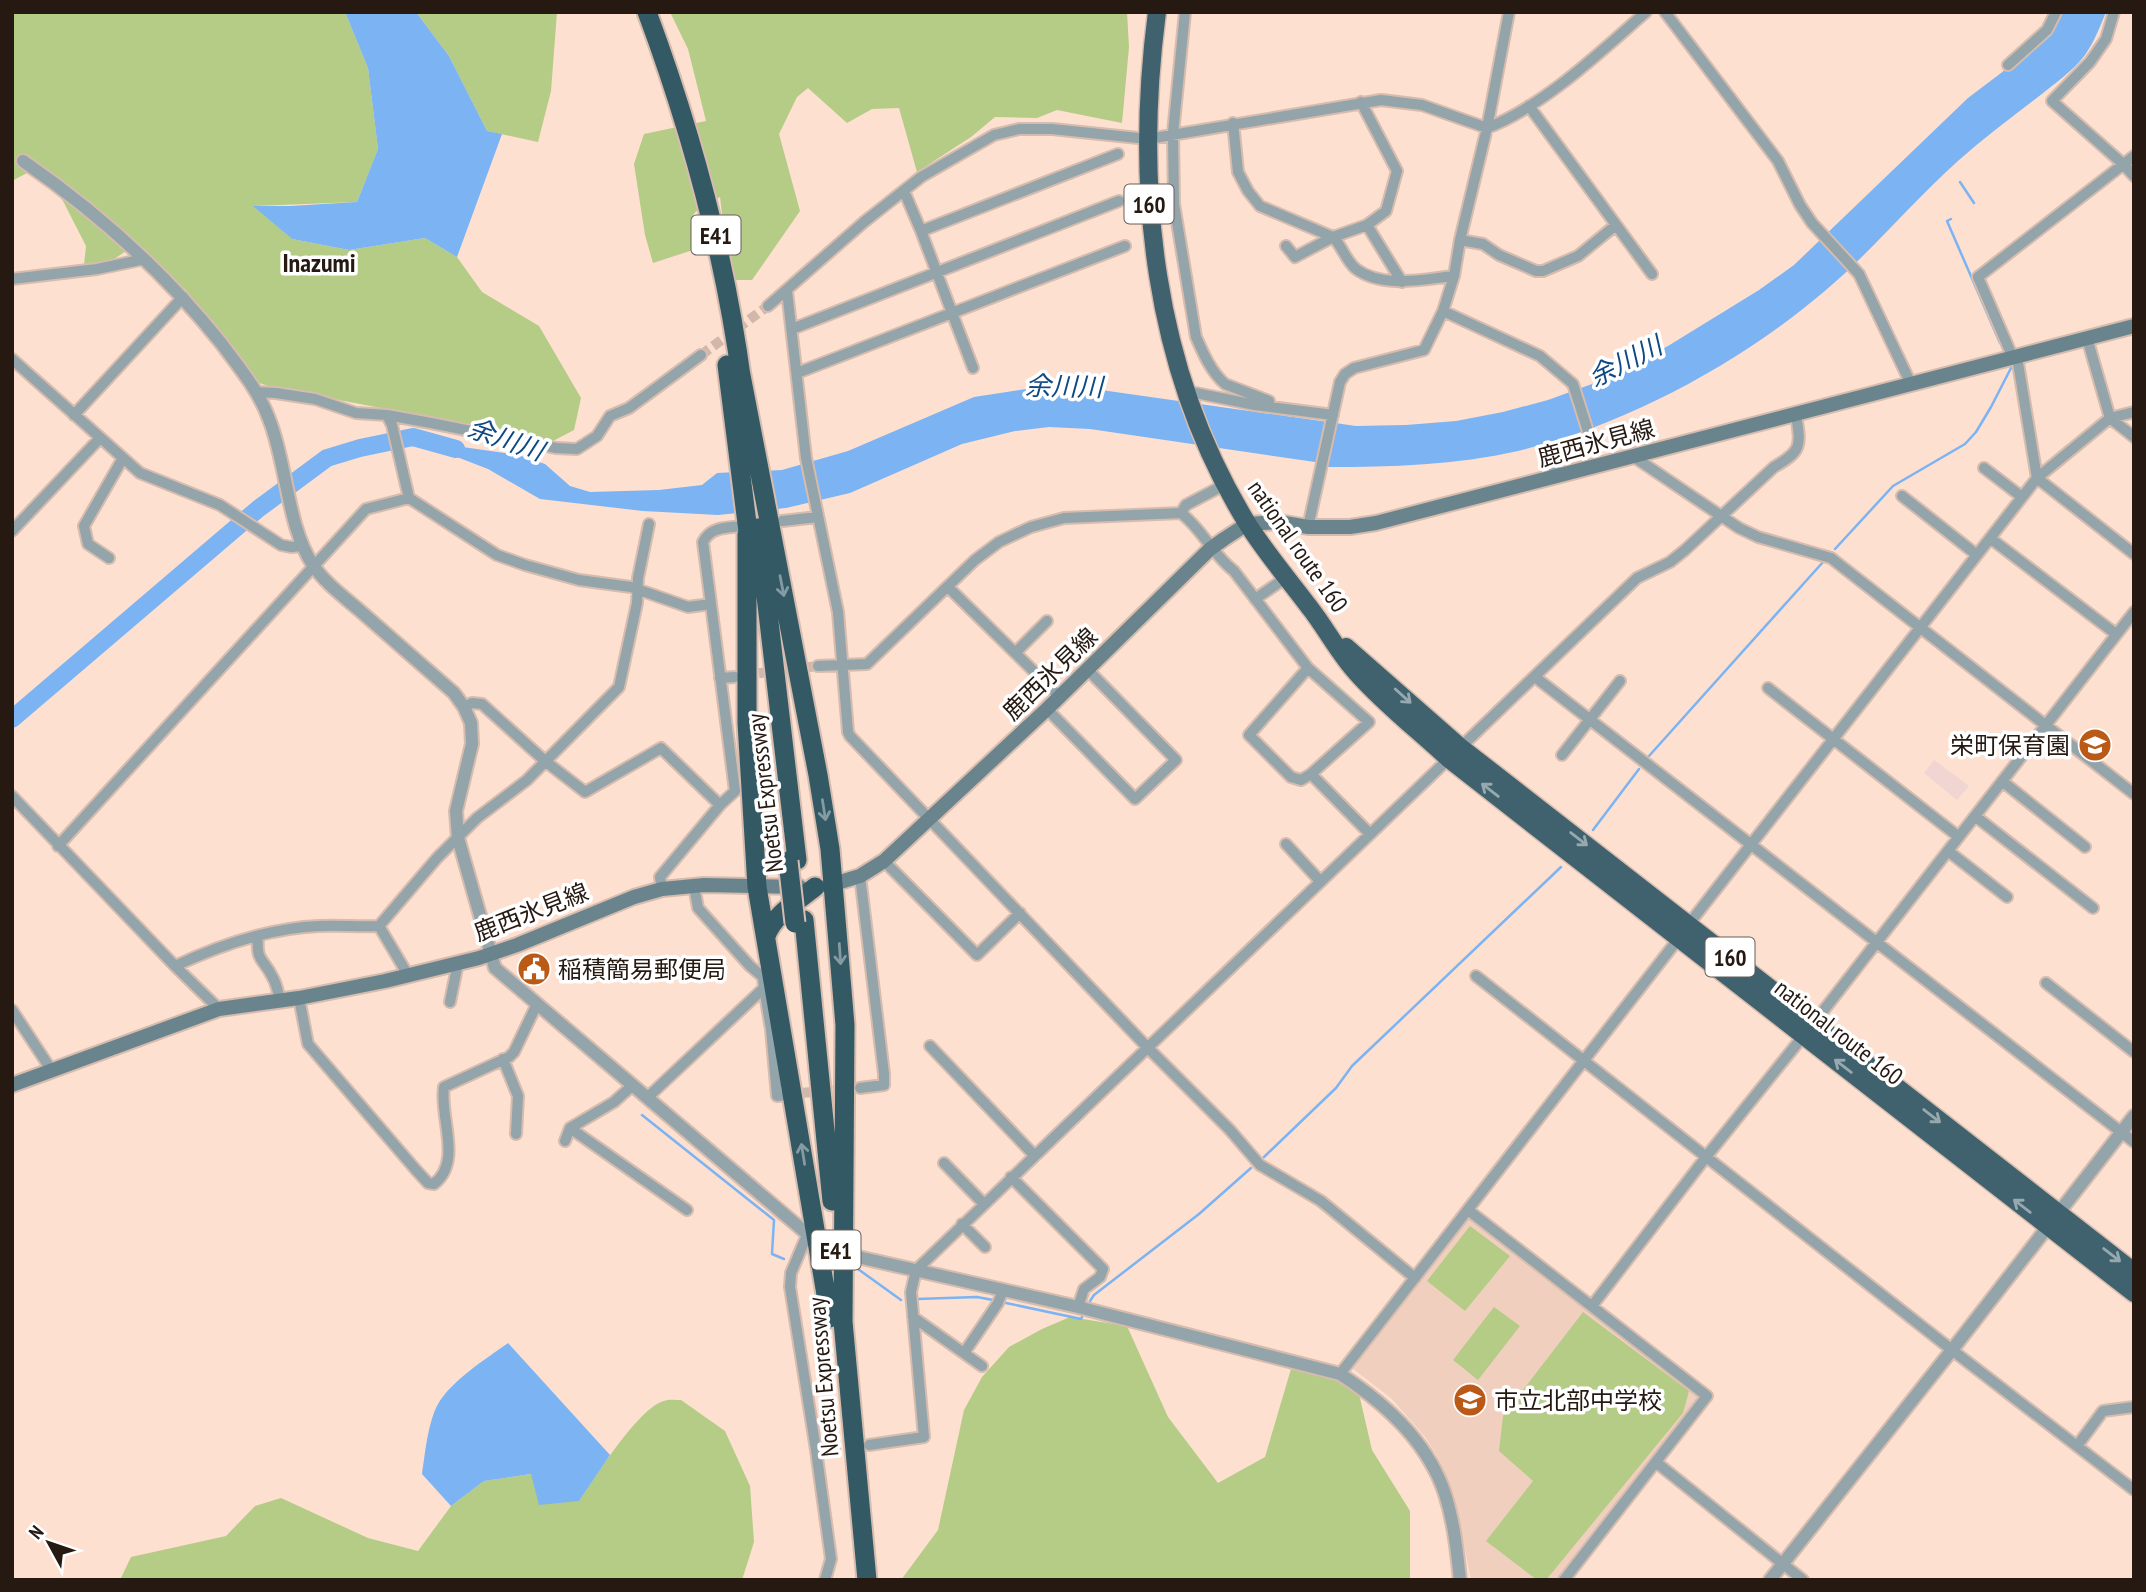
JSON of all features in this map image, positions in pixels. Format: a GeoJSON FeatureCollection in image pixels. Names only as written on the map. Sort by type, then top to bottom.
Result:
{"type":"FeatureCollection","features":[{"type":"Feature","properties":{"kind":"highway","name":"Noetsu Expressway"},"geometry":{"type":"LineString","coordinates":[[638,12],[671,104],[695,188],[760,522],[793,860],[825,1118],[836,1320],[859,1580]]}},
{"type":"Feature","properties":{"kind":"highway","name":"Noetsu Expressway"},"geometry":{"type":"LineString","coordinates":[[647,12],[698,163],[717,240],[740,370],[750,465]]}},
{"type":"Feature","properties":{"kind":"highway","name":"160"},"geometry":{"type":"LineString","coordinates":[[1157,12],[1148,139],[1148,202],[1162,303],[1186,391]]}},
{"type":"Feature","properties":{"kind":"highway","name":"national route 160"},"geometry":{"type":"LineString","coordinates":[[1186,391],[1207,445],[1247,524],[1332,636],[1365,663],[1455,753],[2053,1220],[2134,1293]]}},
{"type":"Feature","properties":{"kind":"highway"},"geometry":{"type":"LineString","coordinates":[[760,522],[818,775],[830,849],[824,886],[838,921],[845,1025],[836,1320]]}},
{"type":"Feature","properties":{"kind":"highway"},"geometry":{"type":"LineString","coordinates":[[760,522],[747,723],[757,887],[836,1320]]}},
{"type":"Feature","properties":{"kind":"highway"},"geometry":{"type":"LineString","coordinates":[[766,936],[770,925],[777,918],[824,886]]}},
{"type":"Feature","properties":{"kind":"highway","name":"national route 160"},"geometry":{"type":"LineString","coordinates":[[2053,1220],[2134,1272]]}},
{"type":"Feature","properties":{"kind":"highway","name":"Noetsu Expressway"},"geometry":{"type":"LineString","coordinates":[[836,1320],[867,1580]]}},
{"type":"Feature","properties":{"kind":"main road","name":"鹿西氷見線"},"geometry":{"type":"LineString","coordinates":[[12,1085],[219,1009],[299,998],[458,963],[662,889],[695,886],[824,886],[860,876],[884,861],[930,820],[1210,549],[1247,524],[1279,522],[1308,527],[1350,527],[1376,523],[2134,326]]}},
{"type":"Feature","properties":{"kind":"street"},"geometry":{"type":"LineString","coordinates":[[1185,12],[1173,134],[1174,204],[1196,337],[1205,357],[1220,379],[1269,401],[1270,407]]}},
{"type":"Feature","properties":{"kind":"street"},"geometry":{"type":"LineString","coordinates":[[1308,527],[1340,382],[1345,374],[1354,368],[1424,350],[1443,311],[1454,276],[1487,128],[1509,12]]}},
{"type":"Feature","properties":{"kind":"street"},"geometry":{"type":"LineString","coordinates":[[768,306],[864,222],[921,177],[993,135],[1019,129],[1052,129],[1148,139],[1381,100],[1422,105],[1487,128],[1528,106],[1580,69],[1646,12]]}},
{"type":"Feature","properties":{"kind":"street"},"geometry":{"type":"LineString","coordinates":[[1665,12],[1777,161],[1800,205],[1854,268],[1911,384]]}},
{"type":"Feature","properties":{"kind":"street"},"geometry":{"type":"LineString","coordinates":[[2008,65],[2047,30],[2056,12]]}},
{"type":"Feature","properties":{"kind":"street"},"geometry":{"type":"LineString","coordinates":[[2114,12],[2106,39],[2090,62],[2052,101],[2134,176]]}},
{"type":"Feature","properties":{"kind":"street"},"geometry":{"type":"LineString","coordinates":[[1286,246],[1292,256],[1298,256],[1333,237],[1367,225],[1386,211],[1397,171],[1361,103]]}},
{"type":"Feature","properties":{"kind":"street"},"geometry":{"type":"LineString","coordinates":[[1528,106],[1652,274]]}},
{"type":"Feature","properties":{"kind":"street"},"geometry":{"type":"LineString","coordinates":[[1233,123],[1238,172],[1260,206],[1333,237],[1356,269],[1376,278],[1402,282],[1454,276]]}},
{"type":"Feature","properties":{"kind":"street"},"geometry":{"type":"LineString","coordinates":[[920,231],[1118,154]]}},
{"type":"Feature","properties":{"kind":"street"},"geometry":{"type":"LineString","coordinates":[[2134,156],[1978,277],[2015,357],[2037,478],[2134,554]]}},
{"type":"Feature","properties":{"kind":"street"},"geometry":{"type":"LineString","coordinates":[[18,160],[58,186],[145,260],[183,297],[229,354],[269,416],[281,455],[293,513],[303,546],[313,565],[332,586],[454,693],[464,707],[471,723],[472,744],[456,811],[458,838],[495,968],[810,1237],[791,1273],[790,1287],[831,1559],[825,1580]]}},
{"type":"Feature","properties":{"kind":"street"},"geometry":{"type":"LineString","coordinates":[[904,191],[973,368]]}},
{"type":"Feature","properties":{"kind":"street"},"geometry":{"type":"LineString","coordinates":[[792,329],[1119,201]]}},
{"type":"Feature","properties":{"kind":"street"},"geometry":{"type":"LineString","coordinates":[[1367,225],[1402,282]]}},
{"type":"Feature","properties":{"kind":"street"},"geometry":{"type":"LineString","coordinates":[[1460,240],[1483,244],[1499,255],[1536,271],[1543,271],[1578,256],[1616,225]]}},
{"type":"Feature","properties":{"kind":"street"},"geometry":{"type":"LineString","coordinates":[[797,373],[1125,246]]}},
{"type":"Feature","properties":{"kind":"street"},"geometry":{"type":"LineString","coordinates":[[1298,256],[1303,267]]}},
{"type":"Feature","properties":{"kind":"street"},"geometry":{"type":"LineString","coordinates":[[12,279],[97,269],[145,260]]}},
{"type":"Feature","properties":{"kind":"street"},"geometry":{"type":"LineString","coordinates":[[787,291],[806,458],[838,612],[850,736],[1261,1165],[1321,1201],[1415,1278]]}},
{"type":"Feature","properties":{"kind":"street"},"geometry":{"type":"LineString","coordinates":[[74,415],[183,297]]}},
{"type":"Feature","properties":{"kind":"street"},"geometry":{"type":"LineString","coordinates":[[1443,311],[1540,356],[1573,384],[1591,441],[1588,448],[1559,459],[1553,465],[1553,478]]}},
{"type":"Feature","properties":{"kind":"street"},"geometry":{"type":"LineString","coordinates":[[2087,338],[2110,418],[2134,438]]}},
{"type":"Feature","properties":{"kind":"street"},"geometry":{"type":"LineString","coordinates":[[256,392],[315,399],[356,413],[389,420],[556,448],[578,449],[597,436],[610,416],[629,408],[701,355]]}},
{"type":"Feature","properties":{"kind":"street"},"geometry":{"type":"LineString","coordinates":[[12,359],[140,473],[220,505],[281,545],[303,546]]}},
{"type":"Feature","properties":{"kind":"street"},"geometry":{"type":"LineString","coordinates":[[1186,391],[1270,407],[1333,415]]}},
{"type":"Feature","properties":{"kind":"street"},"geometry":{"type":"LineString","coordinates":[[1340,1374],[2037,478],[2110,418],[2134,412]]}},
{"type":"Feature","properties":{"kind":"street"},"geometry":{"type":"LineString","coordinates":[[869,1445],[924,1437],[911,1292],[916,1270],[1637,578],[1670,562],[1774,467],[1788,459],[1798,449],[1800,440],[1796,415]]}},
{"type":"Feature","properties":{"kind":"street"},"geometry":{"type":"LineString","coordinates":[[389,420],[409,498],[497,555],[579,580],[637,589],[688,607],[711,604]]}},
{"type":"Feature","properties":{"kind":"street"},"geometry":{"type":"LineString","coordinates":[[12,531],[100,438]]}},
{"type":"Feature","properties":{"kind":"street"},"geometry":{"type":"LineString","coordinates":[[1633,457],[1739,528],[1758,537],[1831,558],[2134,794]]}},
{"type":"Feature","properties":{"kind":"street"},"geometry":{"type":"LineString","coordinates":[[108,558],[88,544],[84,526],[123,458]]}},
{"type":"Feature","properties":{"kind":"street"},"geometry":{"type":"LineString","coordinates":[[1984,468],[2022,497]]}},
{"type":"Feature","properties":{"kind":"street"},"geometry":{"type":"LineString","coordinates":[[1181,513],[1186,505],[1226,484]]}},
{"type":"Feature","properties":{"kind":"street"},"geometry":{"type":"LineString","coordinates":[[1902,496],[1976,555]]}},
{"type":"Feature","properties":{"kind":"street"},"geometry":{"type":"LineString","coordinates":[[58,846],[366,509],[409,498]]}},
{"type":"Feature","properties":{"kind":"street"},"geometry":{"type":"LineString","coordinates":[[818,666],[867,664],[975,560],[999,542],[1031,527],[1064,518],[1181,513],[1189,519],[1210,549],[1234,571],[1308,668],[1369,722],[1301,780],[1290,777],[1249,735],[1308,668]]}},
{"type":"Feature","properties":{"kind":"street"},"geometry":{"type":"LineString","coordinates":[[662,889],[660,877],[720,805],[735,791],[703,542],[707,534],[714,529],[818,514]]}},
{"type":"Feature","properties":{"kind":"street"},"geometry":{"type":"LineString","coordinates":[[175,967],[206,952],[284,929],[379,926],[437,858],[477,818],[527,780],[618,687],[637,603],[637,589],[649,524]]}},
{"type":"Feature","properties":{"kind":"street"},"geometry":{"type":"LineString","coordinates":[[1990,538],[2116,634]]}},
{"type":"Feature","properties":{"kind":"street"},"geometry":{"type":"LineString","coordinates":[[1255,599],[1287,577]]}},
{"type":"Feature","properties":{"kind":"street"},"geometry":{"type":"LineString","coordinates":[[948,587],[1060,697]]}},
{"type":"Feature","properties":{"kind":"street"},"geometry":{"type":"LineString","coordinates":[[1592,1306],[2134,612]]}},
{"type":"Feature","properties":{"kind":"street"},"geometry":{"type":"LineString","coordinates":[[1016,652],[1047,621]]}},
{"type":"Feature","properties":{"kind":"street"},"geometry":{"type":"LineString","coordinates":[[1047,709],[1135,799],[1168,768],[1176,760],[1088,670]]}},
{"type":"Feature","properties":{"kind":"street"},"geometry":{"type":"LineString","coordinates":[[720,678],[735,677]]}},
{"type":"Feature","properties":{"kind":"street"},"geometry":{"type":"LineString","coordinates":[[1535,677],[2134,1142]]}},
{"type":"Feature","properties":{"kind":"street"},"geometry":{"type":"LineString","coordinates":[[1562,755],[1620,681]]}},
{"type":"Feature","properties":{"kind":"street"},"geometry":{"type":"LineString","coordinates":[[1768,688],[1959,837]]}},
{"type":"Feature","properties":{"kind":"street"},"geometry":{"type":"LineString","coordinates":[[464,707],[472,703],[482,704],[545,761],[585,792],[661,748],[720,805]]}},
{"type":"Feature","properties":{"kind":"street"},"geometry":{"type":"LineString","coordinates":[[1311,774],[1369,833]]}},
{"type":"Feature","properties":{"kind":"street"},"geometry":{"type":"LineString","coordinates":[[2002,781],[2085,848]]}},
{"type":"Feature","properties":{"kind":"street"},"geometry":{"type":"LineString","coordinates":[[12,796],[175,967],[219,1009]]}},
{"type":"Feature","properties":{"kind":"street"},"geometry":{"type":"LineString","coordinates":[[1975,816],[2093,908]]}},
{"type":"Feature","properties":{"kind":"street"},"geometry":{"type":"LineString","coordinates":[[1286,844],[1320,881]]}},
{"type":"Feature","properties":{"kind":"street"},"geometry":{"type":"LineString","coordinates":[[1948,851],[2007,897]]}},
{"type":"Feature","properties":{"kind":"street"},"geometry":{"type":"LineString","coordinates":[[884,861],[976,955],[1020,913]]}},
{"type":"Feature","properties":{"kind":"street"},"geometry":{"type":"LineString","coordinates":[[860,876],[884,1086],[860,1088]]}},
{"type":"Feature","properties":{"kind":"street"},"geometry":{"type":"LineString","coordinates":[[695,886],[698,908],[762,977],[771,1028],[777,1096],[786,1095]]}},
{"type":"Feature","properties":{"kind":"street"},"geometry":{"type":"LineString","coordinates":[[379,926],[408,975]]}},
{"type":"Feature","properties":{"kind":"street"},"geometry":{"type":"LineString","coordinates":[[258,936],[257,952],[260,961],[275,980],[280,1000]]}},
{"type":"Feature","properties":{"kind":"street"},"geometry":{"type":"LineString","coordinates":[[450,1002],[458,963]]}},
{"type":"Feature","properties":{"kind":"street"},"geometry":{"type":"LineString","coordinates":[[1476,976],[2134,1490]]}},
{"type":"Feature","properties":{"kind":"street"},"geometry":{"type":"LineString","coordinates":[[2046,983],[2134,1052]]}},
{"type":"Feature","properties":{"kind":"street"},"geometry":{"type":"LineString","coordinates":[[648,1097],[764,988]]}},
{"type":"Feature","properties":{"kind":"street"},"geometry":{"type":"LineString","coordinates":[[299,998],[308,1044],[428,1183],[434,1184],[439,1180],[449,1149],[444,1087],[514,1052],[537,1004]]}},
{"type":"Feature","properties":{"kind":"street"},"geometry":{"type":"LineString","coordinates":[[12,1010],[52,1071]]}},
{"type":"Feature","properties":{"kind":"street"},"geometry":{"type":"LineString","coordinates":[[930,1046],[1034,1155]]}},
{"type":"Feature","properties":{"kind":"street"},"geometry":{"type":"LineString","coordinates":[[503,1059],[518,1096],[516,1134]]}},
{"type":"Feature","properties":{"kind":"street"},"geometry":{"type":"LineString","coordinates":[[565,1141],[570,1128],[614,1102],[633,1085]]}},
{"type":"Feature","properties":{"kind":"street"},"geometry":{"type":"LineString","coordinates":[[1770,1580],[2134,1116]]}},
{"type":"Feature","properties":{"kind":"street"},"geometry":{"type":"LineString","coordinates":[[570,1128],[687,1210]]}},
{"type":"Feature","properties":{"kind":"street"},"geometry":{"type":"LineString","coordinates":[[944,1163],[984,1203]]}},
{"type":"Feature","properties":{"kind":"street"},"geometry":{"type":"LineString","coordinates":[[1012,1177],[1102,1269],[1100,1277],[1084,1289],[1078,1307]]}},
{"type":"Feature","properties":{"kind":"street"},"geometry":{"type":"LineString","coordinates":[[1468,1210],[1707,1396],[1564,1580]]}},
{"type":"Feature","properties":{"kind":"street"},"geometry":{"type":"LineString","coordinates":[[962,1224],[985,1247]]}},
{"type":"Feature","properties":{"kind":"street"},"geometry":{"type":"LineString","coordinates":[[849,1255],[1078,1307],[1340,1374],[1394,1415],[1426,1452],[1445,1493],[1456,1541],[1460,1580]]}},
{"type":"Feature","properties":{"kind":"street"},"geometry":{"type":"LineString","coordinates":[[964,1353],[998,1303],[1003,1290]]}},
{"type":"Feature","properties":{"kind":"street"},"geometry":{"type":"LineString","coordinates":[[913,1317],[982,1366]]}},
{"type":"Feature","properties":{"kind":"street"},"geometry":{"type":"LineString","coordinates":[[2077,1446],[2103,1411],[2134,1407]]}},
{"type":"Feature","properties":{"kind":"street"},"geometry":{"type":"LineString","coordinates":[[816,1450],[834,1449]]}},
{"type":"Feature","properties":{"kind":"street"},"geometry":{"type":"LineString","coordinates":[[1657,1463],[1803,1580]]}},
{"type":"Feature","properties":{"kind":"shaded area"},"geometry":{"type":"Polygon","coordinates":[[[1934,760],[1969,786],[1957,800],[1924,773],[1934,760]]]}},
{"type":"Feature","properties":{"kind":"shaded area"},"geometry":{"type":"Polygon","coordinates":[[[1469,1217],[1701,1397],[1557,1580],[1471,1580],[1454,1495],[1437,1456],[1425,1437],[1392,1399],[1352,1368],[1469,1217]]]}},
{"type":"Feature","properties":{"kind":"green space"},"geometry":{"type":"Polygon","coordinates":[[[12,12],[345,12],[368,68],[378,149],[357,202],[254,206],[292,239],[349,250],[425,238],[457,257],[482,292],[539,326],[581,398],[574,430],[553,441],[271,387],[243,377],[215,328],[185,289],[129,249],[111,261],[84,265],[86,246],[56,191],[27,173],[12,181],[12,12]]]}},
{"type":"Feature","properties":{"kind":"green space"},"geometry":{"type":"Polygon","coordinates":[[[416,12],[557,12],[551,91],[538,142],[487,131],[449,56],[416,12]]]}},
{"type":"Feature","properties":{"kind":"green space"},"geometry":{"type":"Polygon","coordinates":[[[670,12],[1127,12],[1129,47],[1122,123],[1057,110],[1037,118],[995,117],[971,137],[917,172],[899,108],[872,109],[847,123],[808,88],[797,97],[779,134],[800,211],[752,280],[730,280],[720,197],[700,207],[693,215],[693,250],[653,263],[645,235],[634,164],[644,134],[706,121],[688,49],[670,12]]]}},
{"type":"Feature","properties":{"kind":"green space"},"geometry":{"type":"Polygon","coordinates":[[[1470,1226],[1510,1256],[1465,1311],[1427,1281],[1470,1226]]]}},
{"type":"Feature","properties":{"kind":"green space"},"geometry":{"type":"Polygon","coordinates":[[[1494,1307],[1520,1326],[1478,1380],[1453,1360],[1494,1307]]]}},
{"type":"Feature","properties":{"kind":"green space"},"geometry":{"type":"Polygon","coordinates":[[[1583,1312],[1689,1391],[1683,1413],[1546,1580],[1537,1580],[1486,1541],[1533,1481],[1499,1451],[1503,1416],[1583,1312]]]}},
{"type":"Feature","properties":{"kind":"green space"},"geometry":{"type":"Polygon","coordinates":[[[1070,1317],[1127,1326],[1168,1417],[1218,1483],[1265,1457],[1291,1369],[1332,1378],[1359,1394],[1372,1450],[1410,1511],[1410,1580],[901,1580],[938,1530],[964,1410],[982,1377],[1009,1347],[1070,1317]]]}},
{"type":"Feature","properties":{"kind":"green space"},"geometry":{"type":"Polygon","coordinates":[[[681,1400],[725,1431],[750,1486],[754,1542],[742,1580],[120,1580],[131,1557],[226,1536],[255,1506],[281,1498],[368,1538],[418,1551],[451,1506],[484,1481],[532,1474],[579,1501],[642,1416],[664,1401],[681,1400]]]}},
{"type":"Feature","properties":{"kind":"water"},"geometry":{"type":"Polygon","coordinates":[[[345,12],[416,12],[449,56],[487,131],[502,134],[457,257],[425,238],[349,250],[292,239],[253,206],[357,202],[378,149],[368,68],[345,12]]]}},
{"type":"Feature","properties":{"kind":"water"},"geometry":{"type":"Polygon","coordinates":[[[2063,12],[2106,12],[2091,45],[2080,61],[2063,78],[1959,160],[1843,275],[1793,317],[1720,366],[1641,408],[1559,440],[1518,451],[1424,464],[1328,467],[1316,465],[1315,462],[1090,429],[1049,427],[1015,431],[962,444],[850,493],[786,508],[718,515],[643,511],[540,499],[488,469],[413,440],[518,455],[545,464],[570,486],[590,492],[659,490],[702,485],[717,473],[782,470],[848,451],[974,397],[1033,388],[1094,389],[1356,426],[1456,421],[1503,412],[1548,400],[1603,380],[1668,346],[1759,290],[1794,265],[1968,98],[2046,39],[2063,12]]]}},
{"type":"Feature","properties":{"kind":"water"},"geometry":{"type":"Polygon","coordinates":[[[508,1343],[610,1455],[579,1501],[539,1505],[531,1474],[484,1481],[451,1506],[422,1474],[429,1429],[438,1404],[460,1379],[508,1343]]]}},
{"type":"Feature","properties":{"kind":"waterway"},"geometry":{"type":"LineString","coordinates":[[1960,182],[1974,203]]}},
{"type":"Feature","properties":{"kind":"waterway"},"geometry":{"type":"LineString","coordinates":[[1951,219],[1947,221],[2000,343]]}},
{"type":"Feature","properties":{"kind":"waterway"},"geometry":{"type":"LineString","coordinates":[[1835,549],[1893,486],[1965,444],[1976,432],[2011,368]]}},
{"type":"Feature","properties":{"kind":"waterway","name":"余川川"},"geometry":{"type":"LineString","coordinates":[[12,719],[258,509],[327,458],[413,437],[456,449]]}},
{"type":"Feature","properties":{"kind":"waterway"},"geometry":{"type":"LineString","coordinates":[[1649,756],[1823,562]]}},
{"type":"Feature","properties":{"kind":"waterway"},"geometry":{"type":"LineString","coordinates":[[1593,830],[1639,769]]}},
{"type":"Feature","properties":{"kind":"waterway"},"geometry":{"type":"LineString","coordinates":[[1264,1157],[1336,1088],[1352,1066],[1561,867]]}},
{"type":"Feature","properties":{"kind":"waterway"},"geometry":{"type":"LineString","coordinates":[[642,1115],[774,1220],[772,1254],[784,1259]]}},
{"type":"Feature","properties":{"kind":"waterway"},"geometry":{"type":"LineString","coordinates":[[1090,1301],[1094,1295],[1199,1214],[1251,1168]]}},
{"type":"Feature","properties":{"kind":"waterway"},"geometry":{"type":"LineString","coordinates":[[851,1264],[901,1300]]}},
{"type":"Feature","properties":{"kind":"waterway"},"geometry":{"type":"LineString","coordinates":[[917,1299],[977,1297],[993,1300]]}},
{"type":"Feature","properties":{"kind":"waterway"},"geometry":{"type":"LineString","coordinates":[[1006,1303],[1081,1319],[1082,1317]]}},
{"type":"Feature","properties":{"kind":"tunnel"},"geometry":{"type":"LineString","coordinates":[[701,355],[768,306]]}},
{"type":"Feature","properties":{"kind":"tunnel"},"geometry":{"type":"LineString","coordinates":[[744,675],[818,666]]}},
{"type":"Feature","properties":{"kind":"tunnel"},"geometry":{"type":"LineString","coordinates":[[788,1094],[849,1089]]}},
{"type":"Feature","properties":{"kind":"place","name":"栄町保育園"},"geometry":{"type":"Point","coordinates":[2095,745]}},
{"type":"Feature","properties":{"kind":"place","name":"稲積簡易郵便局"},"geometry":{"type":"Point","coordinates":[534,969]}},
{"type":"Feature","properties":{"kind":"place","name":"市立北部中学校"},"geometry":{"type":"Point","coordinates":[1470,1400]}},
{"type":"Feature","properties":{"kind":"district","name":"Inazumi"},"geometry":{"type":"Point","coordinates":[319,262]}}]}
